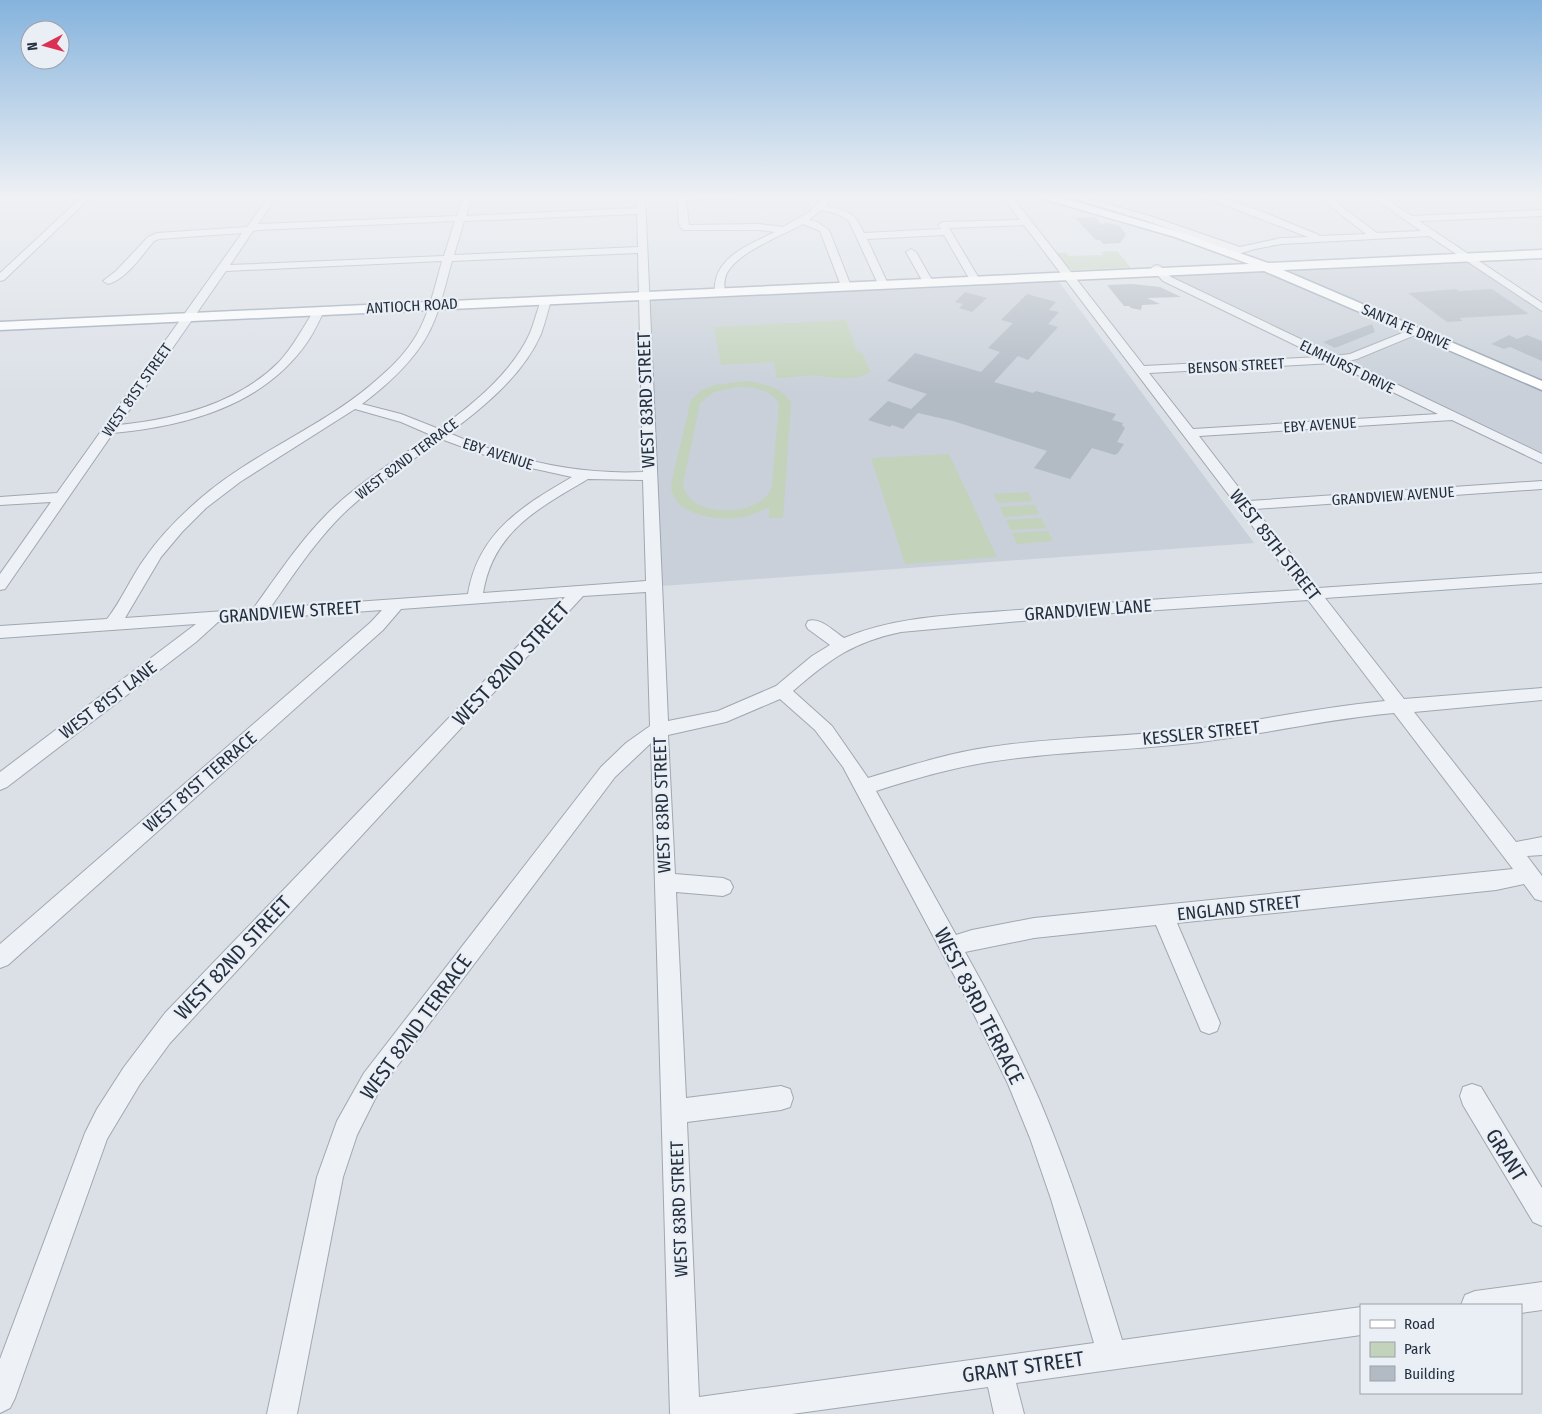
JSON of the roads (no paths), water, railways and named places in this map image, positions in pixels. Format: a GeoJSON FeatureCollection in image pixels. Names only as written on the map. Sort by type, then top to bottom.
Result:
{"type":"FeatureCollection","features":[{"type":"Feature","properties":{"kind":"main road","name":"SANTA FE DRIVE"},"geometry":{"type":"LineString","coordinates":[[1254,261],[1542,386]]}},
{"type":"Feature","properties":{"kind":"main road","name":"ANTIOCH ROAD"},"geometry":{"type":"LineString","coordinates":[[0,326],[1352,261]]}},
{"type":"Feature","properties":{"kind":"street"},"geometry":{"type":"LineString","coordinates":[[0,278],[18,261]]}},
{"type":"Feature","properties":{"kind":"street"},"geometry":{"type":"LineString","coordinates":[[108,281],[120,273],[131,261]]}},
{"type":"Feature","properties":{"kind":"street","name":"WEST 81ST STREET"},"geometry":{"type":"LineString","coordinates":[[0,585],[227,261]]}},
{"type":"Feature","properties":{"kind":"street"},"geometry":{"type":"LineString","coordinates":[[222,268],[398,261]]}},
{"type":"Feature","properties":{"kind":"street"},"geometry":{"type":"LineString","coordinates":[[112,624],[151,561],[179,527],[208,499],[261,461],[352,406],[390,375],[425,330],[447,261]]}},
{"type":"Feature","properties":{"kind":"street","name":"WEST 83RD STREET"},"geometry":{"type":"LineString","coordinates":[[642,261],[653,586],[676,1112],[685,1414]]}},
{"type":"Feature","properties":{"kind":"street"},"geometry":{"type":"LineString","coordinates":[[720,292],[720,276],[732,261]]}},
{"type":"Feature","properties":{"kind":"street"},"geometry":{"type":"LineString","coordinates":[[836,261],[846,286]]}},
{"type":"Feature","properties":{"kind":"street"},"geometry":{"type":"LineString","coordinates":[[873,261],[884,284]]}},
{"type":"Feature","properties":{"kind":"street"},"geometry":{"type":"LineString","coordinates":[[917,261],[928,282]]}},
{"type":"Feature","properties":{"kind":"street"},"geometry":{"type":"LineString","coordinates":[[964,261],[975,280]]}},
{"type":"Feature","properties":{"kind":"street","name":"WEST 85TH STREET"},"geometry":{"type":"LineString","coordinates":[[1058,261],[1542,892]]}},
{"type":"Feature","properties":{"kind":"street"},"geometry":{"type":"LineString","coordinates":[[1471,261],[1542,308]]}},
{"type":"Feature","properties":{"kind":"street","name":"ELMHURST DRIVE"},"geometry":{"type":"LineString","coordinates":[[1158,270],[1167,279],[1542,459]]}},
{"type":"Feature","properties":{"kind":"street","name":"WEST 82ND TERRACE"},"geometry":{"type":"LineString","coordinates":[[258,613],[280,584],[302,549],[318,531],[337,513],[476,406],[511,372],[534,338],[540,325],[546,300]]}},
{"type":"Feature","properties":{"kind":"street"},"geometry":{"type":"LineString","coordinates":[[108,430],[156,426],[177,421],[212,410],[234,400],[257,385],[287,359],[307,334],[319,310]]}},
{"type":"Feature","properties":{"kind":"street","name":"BENSON STREET"},"geometry":{"type":"LineString","coordinates":[[1140,370],[1353,357],[1416,331]]}},
{"type":"Feature","properties":{"kind":"street","name":"EBY AVENUE"},"geometry":{"type":"LineString","coordinates":[[352,406],[397,417],[520,463],[584,476],[617,478],[649,476]]}},
{"type":"Feature","properties":{"kind":"street","name":"EBY AVENUE"},"geometry":{"type":"LineString","coordinates":[[1188,433],[1451,416]]}},
{"type":"Feature","properties":{"kind":"street"},"geometry":{"type":"LineString","coordinates":[[475,597],[477,582],[484,561],[504,532],[530,509],[584,476]]}},
{"type":"Feature","properties":{"kind":"street","name":"GRANDVIEW AVENUE"},"geometry":{"type":"LineString","coordinates":[[1244,505],[1542,485]]}},
{"type":"Feature","properties":{"kind":"street"},"geometry":{"type":"LineString","coordinates":[[0,500],[61,497]]}},
{"type":"Feature","properties":{"kind":"street","name":"GRANDVIEW LANE"},"geometry":{"type":"LineString","coordinates":[[659,730],[720,716],[745,708],[782,690],[824,656],[842,645],[874,632],[920,623],[1542,578]]}},
{"type":"Feature","properties":{"kind":"street"},"geometry":{"type":"LineString","coordinates":[[579,591],[653,586]]}},
{"type":"Feature","properties":{"kind":"street","name":"GRANDVIEW STREET"},"geometry":{"type":"LineString","coordinates":[[0,632],[579,591]]}},
{"type":"Feature","properties":{"kind":"street","name":"WEST 82ND STREET"},"geometry":{"type":"LineString","coordinates":[[0,1398],[97,1133],[118,1094],[144,1056],[173,1021],[566,607],[579,591]]}},
{"type":"Feature","properties":{"kind":"street","name":"WEST 81ST TERRACE"},"geometry":{"type":"LineString","coordinates":[[0,958],[376,626],[397,604]]}},
{"type":"Feature","properties":{"kind":"street","name":"WEST 81ST LANE"},"geometry":{"type":"LineString","coordinates":[[0,782],[190,638],[214,617]]}},
{"type":"Feature","properties":{"kind":"street"},"geometry":{"type":"LineString","coordinates":[[814,625],[842,645]]}},
{"type":"Feature","properties":{"kind":"street","name":"WEST 83RD TERRACE"},"geometry":{"type":"LineString","coordinates":[[782,690],[828,733],[863,787],[952,947],[1001,1045],[1030,1108],[1082,1253],[1112,1355]]}},
{"type":"Feature","properties":{"kind":"street","name":"KESSLER STREET"},"geometry":{"type":"LineString","coordinates":[[863,787],[936,765],[975,756],[1226,732],[1347,711],[1542,694]]}},
{"type":"Feature","properties":{"kind":"street","name":"WEST 82ND TERRACE"},"geometry":{"type":"LineString","coordinates":[[282,1414],[330,1177],[346,1130],[372,1081],[608,772],[632,748],[659,730]]}},
{"type":"Feature","properties":{"kind":"street"},"geometry":{"type":"LineString","coordinates":[[1512,852],[1542,846]]}},
{"type":"Feature","properties":{"kind":"street","name":"ENGLAND STREET"},"geometry":{"type":"LineString","coordinates":[[952,947],[1012,931],[1496,881],[1516,878],[1527,872]]}},
{"type":"Feature","properties":{"kind":"street"},"geometry":{"type":"LineString","coordinates":[[665,882],[723,887]]}},
{"type":"Feature","properties":{"kind":"street"},"geometry":{"type":"LineString","coordinates":[[1165,916],[1168,930],[1209,1023]]}},
{"type":"Feature","properties":{"kind":"street","name":"GRANT"},"geometry":{"type":"LineString","coordinates":[[1472,1096],[1542,1214]]}},
{"type":"Feature","properties":{"kind":"street"},"geometry":{"type":"LineString","coordinates":[[676,1112],[781,1098]]}},
{"type":"Feature","properties":{"kind":"street"},"geometry":{"type":"LineString","coordinates":[[1482,1304],[1542,1296]]}},
{"type":"Feature","properties":{"kind":"street","name":"GRANT STREET"},"geometry":{"type":"LineString","coordinates":[[685,1414],[1360,1321]]}},
{"type":"Feature","properties":{"kind":"street"},"geometry":{"type":"LineString","coordinates":[[999,1371],[1009,1414]]}}]}
